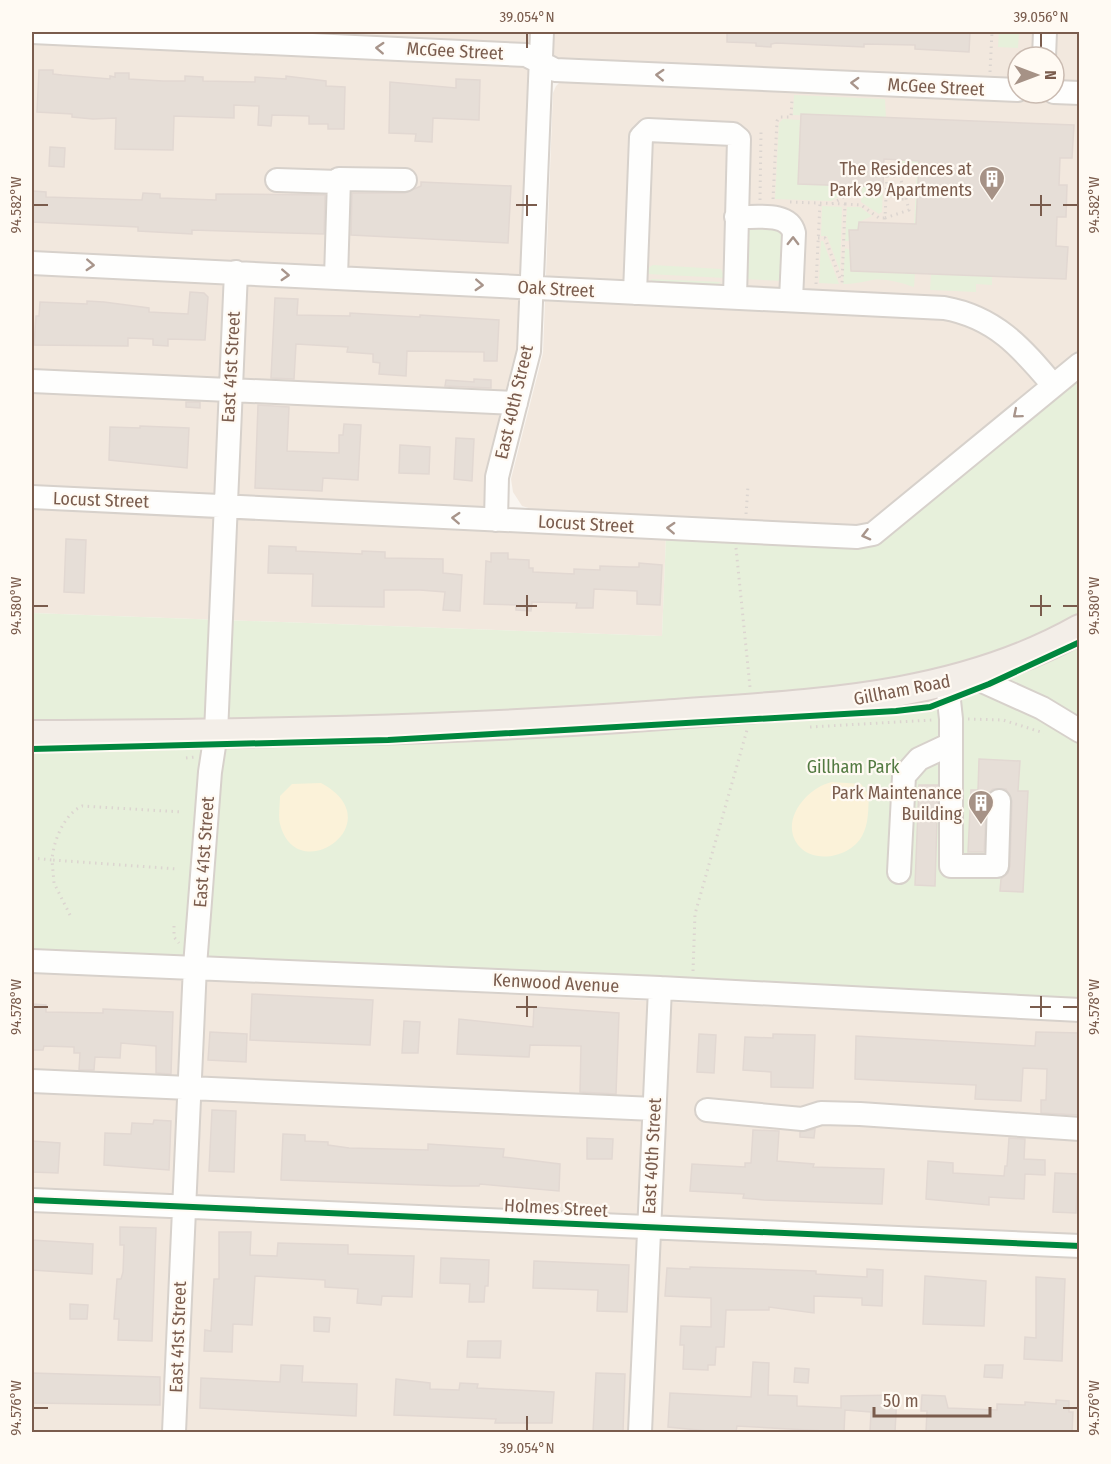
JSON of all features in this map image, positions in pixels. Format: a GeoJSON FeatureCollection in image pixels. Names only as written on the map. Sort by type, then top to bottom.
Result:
{"type":"FeatureCollection","features":[{"type":"Feature","properties":{"kind":"main road","name":"Gillham Road"},"geometry":{"type":"LineString","coordinates":[[32,735],[216,733],[582,721],[829,703],[896,694],[959,679],[1044,649],[1080,629]]}},
{"type":"Feature","properties":{"kind":"street","name":"East 40th Street"},"geometry":{"type":"LineString","coordinates":[[496,520],[497,477],[529,351],[542,32]]}},
{"type":"Feature","properties":{"kind":"street","name":"McGee Street"},"geometry":{"type":"LineString","coordinates":[[32,33],[526,54],[555,70],[1006,89]]}},
{"type":"Feature","properties":{"kind":"street"},"geometry":{"type":"LineString","coordinates":[[635,293],[641,137],[646,130],[737,136],[735,297]]}},
{"type":"Feature","properties":{"kind":"street"},"geometry":{"type":"LineString","coordinates":[[336,278],[338,182],[341,178],[405,180]]}},
{"type":"Feature","properties":{"kind":"street"},"geometry":{"type":"LineString","coordinates":[[277,180],[338,182]]}},
{"type":"Feature","properties":{"kind":"street"},"geometry":{"type":"LineString","coordinates":[[736,217],[781,218],[792,226],[794,233],[791,300]]}},
{"type":"Feature","properties":{"kind":"street","name":"Oak Street"},"geometry":{"type":"LineString","coordinates":[[32,263],[944,308],[971,314],[1008,335],[1053,385]]}},
{"type":"Feature","properties":{"kind":"street","name":"East 41st Street"},"geometry":{"type":"LineString","coordinates":[[174,1432],[195,966],[210,772],[216,733],[236,272]]}},
{"type":"Feature","properties":{"kind":"street","name":"Locust Street"},"geometry":{"type":"LineString","coordinates":[[32,497],[857,537],[873,534],[1080,364]]}},
{"type":"Feature","properties":{"kind":"street"},"geometry":{"type":"LineString","coordinates":[[32,381],[516,403]]}},
{"type":"Feature","properties":{"kind":"street"},"geometry":{"type":"LineString","coordinates":[[999,801],[997,867],[951,867],[951,744],[959,679],[1042,708],[1080,731]]}},
{"type":"Feature","properties":{"kind":"street"},"geometry":{"type":"LineString","coordinates":[[899,872],[904,776],[919,759],[951,744]]}},
{"type":"Feature","properties":{"kind":"street","name":"Kenwood Avenue"},"geometry":{"type":"LineString","coordinates":[[32,961],[195,966],[1080,1010]]}},
{"type":"Feature","properties":{"kind":"street","name":"East 40th Street"},"geometry":{"type":"LineString","coordinates":[[640,1432],[660,988]]}},
{"type":"Feature","properties":{"kind":"street"},"geometry":{"type":"LineString","coordinates":[[32,1081],[654,1109]]}},
{"type":"Feature","properties":{"kind":"street"},"geometry":{"type":"LineString","coordinates":[[707,1110],[802,1119],[821,1113],[860,1114],[1080,1129]]}},
{"type":"Feature","properties":{"kind":"street","name":"Holmes Street"},"geometry":{"type":"LineString","coordinates":[[32,1200],[1080,1246]]}},
{"type":"Feature","properties":{"kind":"path"},"geometry":{"type":"LineString","coordinates":[[989,75],[992,32]]}},
{"type":"Feature","properties":{"kind":"path"},"geometry":{"type":"LineString","coordinates":[[761,132],[760,201],[773,201],[777,122],[782,117],[791,117],[792,108]]}},
{"type":"Feature","properties":{"kind":"path"},"geometry":{"type":"LineString","coordinates":[[885,218],[887,166],[890,166]]}},
{"type":"Feature","properties":{"kind":"path"},"geometry":{"type":"LineString","coordinates":[[785,201],[861,205],[879,218],[909,210],[900,176],[887,176]]}},
{"type":"Feature","properties":{"kind":"path"},"geometry":{"type":"LineString","coordinates":[[832,204],[850,194],[856,186]]}},
{"type":"Feature","properties":{"kind":"path"},"geometry":{"type":"LineString","coordinates":[[841,291],[847,204],[850,194]]}},
{"type":"Feature","properties":{"kind":"path"},"geometry":{"type":"LineString","coordinates":[[896,199],[906,199]]}},
{"type":"Feature","properties":{"kind":"path"},"geometry":{"type":"LineString","coordinates":[[816,284],[820,203]]}},
{"type":"Feature","properties":{"kind":"path"},"geometry":{"type":"LineString","coordinates":[[818,238],[825,238],[842,283]]}},
{"type":"Feature","properties":{"kind":"path"},"geometry":{"type":"LineString","coordinates":[[747,510],[748,486]]}},
{"type":"Feature","properties":{"kind":"path"},"geometry":{"type":"LineString","coordinates":[[734,531],[750,687]]}},
{"type":"Feature","properties":{"kind":"path"},"geometry":{"type":"LineString","coordinates":[[693,981],[695,914],[745,731]]}},
{"type":"Feature","properties":{"kind":"path"},"geometry":{"type":"LineString","coordinates":[[70,915],[54,883],[52,860],[55,840],[72,812],[82,806],[182,812]]}},
{"type":"Feature","properties":{"kind":"path"},"geometry":{"type":"LineString","coordinates":[[32,858],[178,869]]}},
{"type":"Feature","properties":{"kind":"shaded area"},"geometry":{"type":"Polygon","coordinates":[[[32,32],[1079,32],[1079,82],[1066,81],[1066,45],[1006,45],[1006,79],[530,60],[518,350],[516,368],[488,465],[483,528],[666,536],[662,636],[32,613],[32,32]]]}},
{"type":"Feature","properties":{"kind":"shaded area"},"geometry":{"type":"Polygon","coordinates":[[[573,78],[1006,97],[1006,105],[1066,105],[1066,99],[1079,100],[1079,352],[889,514],[873,523],[856,526],[535,510],[522,506],[513,492],[511,479],[543,353],[553,93],[562,80],[573,78]]]}},
{"type":"Feature","properties":{"kind":"shaded area"},"geometry":{"type":"Polygon","coordinates":[[[32,972],[1079,1021],[1079,1432],[32,1432],[32,972]]]}},
{"type":"Feature","properties":{"kind":"green space"},"geometry":{"type":"Polygon","coordinates":[[[999,32],[1019,32],[1018,45],[998,47],[999,32]]]}},
{"type":"Feature","properties":{"kind":"green space"},"geometry":{"type":"Polygon","coordinates":[[[794,95],[885,99],[886,118],[793,115],[794,95]]]}},
{"type":"Feature","properties":{"kind":"green space"},"geometry":{"type":"Polygon","coordinates":[[[783,119],[800,120],[798,184],[852,186],[852,189],[831,201],[775,199],[779,123],[783,119]]]}},
{"type":"Feature","properties":{"kind":"green space"},"geometry":{"type":"Polygon","coordinates":[[[898,160],[919,161],[916,224],[914,224],[917,164],[899,163],[898,160]]]}},
{"type":"Feature","properties":{"kind":"green space"},"geometry":{"type":"Polygon","coordinates":[[[862,187],[883,187],[882,212],[879,214],[861,202],[862,187]]]}},
{"type":"Feature","properties":{"kind":"green space"},"geometry":{"type":"Polygon","coordinates":[[[822,206],[842,207],[840,271],[827,236],[821,236],[822,206]]]}},
{"type":"Feature","properties":{"kind":"green space"},"geometry":{"type":"Polygon","coordinates":[[[847,207],[860,207],[872,216],[859,222],[858,230],[849,230],[849,241],[845,241],[847,207]]]}},
{"type":"Feature","properties":{"kind":"green space"},"geometry":{"type":"Polygon","coordinates":[[[759,224],[782,231],[782,281],[744,279],[748,231],[759,224]]]}},
{"type":"Feature","properties":{"kind":"green space"},"geometry":{"type":"Polygon","coordinates":[[[821,241],[823,241],[839,284],[819,283],[821,241]]]}},
{"type":"Feature","properties":{"kind":"green space"},"geometry":{"type":"Polygon","coordinates":[[[845,248],[915,273],[914,287],[883,280],[843,284],[845,248]]]}},
{"type":"Feature","properties":{"kind":"green space"},"geometry":{"type":"Polygon","coordinates":[[[653,265],[721,269],[725,278],[648,274],[648,268],[653,265]]]}},
{"type":"Feature","properties":{"kind":"green space"},"geometry":{"type":"Polygon","coordinates":[[[931,274],[992,276],[992,285],[976,284],[976,292],[930,290],[931,274]]]}},
{"type":"Feature","properties":{"kind":"green space"},"geometry":{"type":"Polygon","coordinates":[[[650,279],[722,282],[715,285],[657,283],[650,279]]]}},
{"type":"Feature","properties":{"kind":"green space","name":"Gillham Park"},"geometry":{"type":"Polygon","coordinates":[[[1079,377],[1079,1000],[32,951],[32,613],[662,636],[666,536],[862,546],[1079,377]]]}},
{"type":"Feature","properties":{"kind":"sand"},"geometry":{"type":"Polygon","coordinates":[[[832,782],[861,784],[869,795],[866,826],[862,836],[850,849],[832,856],[813,855],[798,845],[793,835],[794,815],[814,790],[832,782]]]}},
{"type":"Feature","properties":{"kind":"sand"},"geometry":{"type":"Polygon","coordinates":[[[321,783],[341,799],[348,815],[345,831],[334,843],[320,850],[304,851],[290,843],[280,824],[280,796],[292,784],[321,783]]]}},
{"type":"Feature","properties":{"kind":"building"},"geometry":{"type":"Polygon","coordinates":[[[727,32],[970,32],[969,52],[915,49],[915,45],[864,44],[864,47],[776,43],[771,44],[771,47],[756,46],[756,43],[727,42],[727,32]]]}},
{"type":"Feature","properties":{"kind":"building"},"geometry":{"type":"Polygon","coordinates":[[[39,70],[53,70],[53,74],[110,79],[110,76],[115,77],[115,73],[129,73],[129,79],[163,81],[185,81],[185,76],[203,77],[203,81],[255,82],[255,77],[286,79],[286,76],[326,81],[326,86],[345,87],[344,129],[328,129],[328,124],[309,124],[309,116],[272,115],[271,126],[258,125],[259,106],[234,105],[234,118],[174,116],[173,150],[115,149],[116,118],[93,119],[72,117],[72,114],[37,112],[39,70]]]}},
{"type":"Feature","properties":{"kind":"building"},"geometry":{"type":"Polygon","coordinates":[[[456,79],[480,80],[479,120],[433,118],[432,142],[415,141],[416,134],[389,133],[390,82],[456,88],[456,79]]]}},
{"type":"Feature","properties":{"kind":"building","name":"The Residences at Park 39 Apartments"},"geometry":{"type":"Polygon","coordinates":[[[801,114],[1074,125],[1072,158],[1060,158],[1059,185],[1067,185],[1066,217],[1057,217],[1056,246],[1068,247],[1066,279],[851,271],[849,230],[858,230],[859,222],[916,224],[919,161],[884,159],[883,187],[798,184],[801,114]]]}},
{"type":"Feature","properties":{"kind":"building"},"geometry":{"type":"Polygon","coordinates":[[[50,147],[65,148],[64,167],[49,166],[50,147]]]}},
{"type":"Feature","properties":{"kind":"building"},"geometry":{"type":"Polygon","coordinates":[[[421,182],[511,186],[508,243],[351,235],[352,193],[405,193],[421,186],[421,182]]]}},
{"type":"Feature","properties":{"kind":"building"},"geometry":{"type":"Polygon","coordinates":[[[33,191],[46,192],[46,197],[142,200],[143,193],[160,194],[160,198],[216,200],[216,194],[325,195],[324,234],[192,230],[192,234],[138,231],[138,227],[32,222],[33,191]]]}},
{"type":"Feature","properties":{"kind":"building"},"geometry":{"type":"Polygon","coordinates":[[[190,292],[204,293],[208,297],[205,340],[168,339],[168,346],[153,345],[153,339],[128,338],[128,346],[34,345],[36,316],[39,316],[40,302],[87,304],[87,301],[104,302],[149,308],[149,312],[188,314],[190,292]]]}},
{"type":"Feature","properties":{"kind":"building"},"geometry":{"type":"Polygon","coordinates":[[[275,298],[298,299],[297,315],[350,316],[350,313],[499,320],[497,361],[484,361],[484,352],[407,351],[406,376],[379,374],[380,363],[373,362],[373,354],[347,352],[348,347],[296,344],[294,379],[271,378],[275,298]]]}},
{"type":"Feature","properties":{"kind":"building"},"geometry":{"type":"Polygon","coordinates":[[[474,379],[491,380],[491,388],[445,386],[446,380],[474,382],[474,379]]]}},
{"type":"Feature","properties":{"kind":"building"},"geometry":{"type":"Polygon","coordinates":[[[186,402],[200,402],[200,408],[186,407],[186,402]]]}},
{"type":"Feature","properties":{"kind":"building"},"geometry":{"type":"Polygon","coordinates":[[[258,405],[289,407],[287,451],[339,453],[339,435],[343,435],[344,424],[361,425],[358,480],[323,478],[322,491],[255,488],[258,405]]]}},
{"type":"Feature","properties":{"kind":"building"},"geometry":{"type":"Polygon","coordinates":[[[140,426],[189,428],[187,468],[109,460],[110,427],[140,428],[140,426]]]}},
{"type":"Feature","properties":{"kind":"building"},"geometry":{"type":"Polygon","coordinates":[[[456,438],[474,439],[472,481],[454,479],[456,438]]]}},
{"type":"Feature","properties":{"kind":"building"},"geometry":{"type":"Polygon","coordinates":[[[400,445],[430,447],[429,474],[399,473],[400,445]]]}},
{"type":"Feature","properties":{"kind":"building"},"geometry":{"type":"Polygon","coordinates":[[[66,539],[86,540],[84,593],[64,592],[66,539]]]}},
{"type":"Feature","properties":{"kind":"building"},"geometry":{"type":"Polygon","coordinates":[[[269,546],[296,547],[296,551],[362,554],[362,551],[385,552],[385,558],[443,559],[443,573],[462,575],[460,611],[443,610],[445,592],[420,590],[384,590],[384,607],[312,606],[313,574],[268,573],[269,546]]]}},
{"type":"Feature","properties":{"kind":"building"},"geometry":{"type":"Polygon","coordinates":[[[491,553],[508,553],[508,559],[529,560],[529,568],[533,568],[533,572],[574,574],[574,569],[600,570],[600,566],[639,567],[639,563],[662,565],[660,605],[637,604],[637,591],[594,589],[593,608],[576,608],[577,603],[532,602],[531,611],[516,610],[516,605],[484,604],[486,561],[491,562],[491,553]]]}},
{"type":"Feature","properties":{"kind":"building","name":"Park Maintenance Building"},"geometry":{"type":"Polygon","coordinates":[[[979,759],[1020,761],[1018,791],[1028,791],[1023,892],[1000,891],[1001,879],[1008,873],[1010,866],[1012,801],[1006,789],[993,789],[987,794],[984,852],[968,852],[971,790],[978,790],[979,759]]]}},
{"type":"Feature","properties":{"kind":"building"},"geometry":{"type":"Polygon","coordinates":[[[919,785],[938,785],[935,886],[915,885],[919,785]]]}},
{"type":"Feature","properties":{"kind":"building"},"geometry":{"type":"Polygon","coordinates":[[[252,994],[373,1000],[370,1045],[250,1040],[252,994]]]}},
{"type":"Feature","properties":{"kind":"building"},"geometry":{"type":"Polygon","coordinates":[[[32,1004],[46,1005],[46,1012],[103,1013],[103,1009],[173,1012],[171,1074],[156,1073],[156,1046],[121,1043],[120,1058],[95,1057],[94,1070],[79,1070],[80,1053],[74,1053],[74,1047],[44,1046],[43,1050],[32,1050],[32,1004]]]}},
{"type":"Feature","properties":{"kind":"building"},"geometry":{"type":"Polygon","coordinates":[[[534,1007],[619,1013],[616,1094],[580,1092],[581,1046],[530,1045],[529,1057],[457,1054],[459,1019],[533,1027],[534,1007]]]}},
{"type":"Feature","properties":{"kind":"building"},"geometry":{"type":"Polygon","coordinates":[[[404,1021],[420,1022],[418,1053],[402,1053],[404,1021]]]}},
{"type":"Feature","properties":{"kind":"building"},"geometry":{"type":"Polygon","coordinates":[[[210,1032],[247,1034],[246,1062],[208,1060],[210,1032]]]}},
{"type":"Feature","properties":{"kind":"building"},"geometry":{"type":"Polygon","coordinates":[[[1036,1032],[1080,1033],[1080,1115],[1041,1113],[1041,1100],[1046,1100],[1047,1069],[1023,1068],[1021,1101],[975,1099],[976,1085],[855,1079],[856,1036],[1035,1046],[1036,1032]]]}},
{"type":"Feature","properties":{"kind":"building"},"geometry":{"type":"Polygon","coordinates":[[[699,1034],[716,1035],[714,1073],[697,1072],[699,1034]]]}},
{"type":"Feature","properties":{"kind":"building"},"geometry":{"type":"Polygon","coordinates":[[[773,1034],[815,1035],[813,1088],[771,1087],[771,1072],[743,1070],[745,1037],[773,1038],[773,1034]]]}},
{"type":"Feature","properties":{"kind":"building"},"geometry":{"type":"Polygon","coordinates":[[[212,1110],[236,1111],[234,1172],[209,1171],[212,1110]]]}},
{"type":"Feature","properties":{"kind":"building"},"geometry":{"type":"Polygon","coordinates":[[[154,1120],[171,1121],[169,1170],[104,1165],[105,1133],[131,1134],[132,1123],[153,1124],[154,1120]]]}},
{"type":"Feature","properties":{"kind":"building"},"geometry":{"type":"Polygon","coordinates":[[[815,1129],[814,1138],[800,1137],[800,1132],[815,1129]]]}},
{"type":"Feature","properties":{"kind":"building"},"geometry":{"type":"Polygon","coordinates":[[[753,1130],[779,1131],[777,1161],[814,1164],[813,1167],[884,1169],[882,1204],[764,1200],[743,1198],[744,1194],[690,1191],[692,1164],[745,1167],[745,1163],[751,1163],[753,1130]]]}},
{"type":"Feature","properties":{"kind":"building"},"geometry":{"type":"Polygon","coordinates":[[[283,1134],[305,1135],[305,1141],[328,1142],[328,1145],[349,1148],[428,1150],[428,1144],[504,1149],[503,1157],[560,1164],[559,1191],[480,1184],[479,1186],[452,1186],[281,1180],[283,1134]]]}},
{"type":"Feature","properties":{"kind":"building"},"geometry":{"type":"Polygon","coordinates":[[[587,1138],[613,1139],[612,1159],[587,1159],[587,1138]]]}},
{"type":"Feature","properties":{"kind":"building"},"geometry":{"type":"Polygon","coordinates":[[[1009,1138],[1025,1139],[1024,1159],[1045,1160],[1045,1175],[1025,1174],[1024,1199],[989,1197],[989,1205],[926,1199],[928,1161],[953,1163],[953,1173],[1004,1176],[1009,1138]]]}},
{"type":"Feature","properties":{"kind":"building"},"geometry":{"type":"Polygon","coordinates":[[[32,1141],[60,1143],[58,1173],[32,1172],[32,1141]]]}},
{"type":"Feature","properties":{"kind":"building"},"geometry":{"type":"Polygon","coordinates":[[[1055,1173],[1078,1174],[1076,1213],[1053,1212],[1055,1173]]]}},
{"type":"Feature","properties":{"kind":"building"},"geometry":{"type":"Polygon","coordinates":[[[120,1227],[156,1228],[152,1341],[118,1340],[119,1319],[114,1319],[117,1279],[121,1279],[123,1272],[124,1245],[120,1245],[120,1227]]]}},
{"type":"Feature","properties":{"kind":"building"},"geometry":{"type":"Polygon","coordinates":[[[219,1232],[251,1232],[250,1255],[277,1256],[278,1243],[348,1245],[348,1254],[414,1256],[412,1297],[382,1296],[381,1305],[357,1303],[358,1289],[325,1287],[325,1280],[255,1276],[252,1325],[233,1324],[232,1352],[204,1351],[205,1330],[211,1331],[214,1279],[219,1279],[219,1232]]]}},
{"type":"Feature","properties":{"kind":"building"},"geometry":{"type":"Polygon","coordinates":[[[32,1240],[93,1244],[92,1274],[32,1270],[32,1240]]]}},
{"type":"Feature","properties":{"kind":"building"},"geometry":{"type":"Polygon","coordinates":[[[441,1258],[489,1260],[488,1286],[485,1286],[484,1302],[469,1302],[470,1284],[440,1283],[441,1258]]]}},
{"type":"Feature","properties":{"kind":"building"},"geometry":{"type":"Polygon","coordinates":[[[534,1261],[629,1265],[627,1312],[597,1311],[598,1290],[533,1288],[534,1261]]]}},
{"type":"Feature","properties":{"kind":"building"},"geometry":{"type":"Polygon","coordinates":[[[690,1267],[816,1271],[816,1274],[867,1277],[867,1269],[883,1270],[882,1306],[862,1305],[862,1298],[814,1296],[814,1313],[769,1307],[769,1310],[726,1310],[724,1347],[716,1347],[715,1365],[708,1365],[708,1370],[683,1369],[684,1345],[680,1345],[681,1326],[711,1327],[711,1298],[665,1296],[667,1268],[690,1269],[690,1267]]]}},
{"type":"Feature","properties":{"kind":"building"},"geometry":{"type":"Polygon","coordinates":[[[925,1276],[986,1281],[984,1326],[923,1324],[925,1276]]]}},
{"type":"Feature","properties":{"kind":"building"},"geometry":{"type":"Polygon","coordinates":[[[1036,1277],[1065,1279],[1062,1361],[1024,1359],[1025,1337],[1036,1338],[1036,1277]]]}},
{"type":"Feature","properties":{"kind":"building"},"geometry":{"type":"Polygon","coordinates":[[[70,1304],[88,1305],[87,1319],[70,1319],[70,1304]]]}},
{"type":"Feature","properties":{"kind":"building"},"geometry":{"type":"Polygon","coordinates":[[[314,1317],[330,1318],[329,1332],[314,1331],[314,1317]]]}},
{"type":"Feature","properties":{"kind":"building"},"geometry":{"type":"Polygon","coordinates":[[[468,1341],[501,1341],[500,1358],[467,1357],[468,1341]]]}},
{"type":"Feature","properties":{"kind":"building"},"geometry":{"type":"Polygon","coordinates":[[[753,1362],[769,1363],[768,1395],[797,1396],[797,1406],[841,1408],[841,1396],[897,1395],[895,1432],[870,1432],[871,1412],[845,1410],[844,1432],[737,1426],[736,1432],[717,1432],[668,1427],[670,1393],[751,1397],[753,1362]]]}},
{"type":"Feature","properties":{"kind":"building"},"geometry":{"type":"Polygon","coordinates":[[[281,1365],[303,1366],[302,1382],[357,1384],[356,1416],[200,1408],[201,1378],[280,1382],[281,1365]]]}},
{"type":"Feature","properties":{"kind":"building"},"geometry":{"type":"Polygon","coordinates":[[[985,1365],[1003,1365],[1002,1378],[984,1377],[985,1365]]]}},
{"type":"Feature","properties":{"kind":"building"},"geometry":{"type":"Polygon","coordinates":[[[795,1368],[809,1369],[808,1383],[794,1382],[795,1368]]]}},
{"type":"Feature","properties":{"kind":"building"},"geometry":{"type":"Polygon","coordinates":[[[32,1373],[160,1377],[160,1405],[32,1403],[32,1373]]]}},
{"type":"Feature","properties":{"kind":"building"},"geometry":{"type":"Polygon","coordinates":[[[596,1373],[625,1374],[623,1432],[593,1432],[596,1373]]]}},
{"type":"Feature","properties":{"kind":"building"},"geometry":{"type":"Polygon","coordinates":[[[396,1379],[430,1383],[430,1389],[459,1390],[460,1383],[478,1384],[477,1388],[554,1392],[552,1423],[495,1423],[496,1419],[394,1415],[396,1379]]]}},
{"type":"Feature","properties":{"kind":"building"},"geometry":{"type":"Polygon","coordinates":[[[922,1395],[945,1396],[948,1408],[997,1410],[997,1404],[1025,1405],[1025,1402],[1056,1404],[1056,1400],[1069,1401],[1069,1412],[1073,1412],[1072,1432],[926,1432],[927,1411],[921,1411],[922,1395]]]}},
{"type":"Feature","properties":{"kind":"cycle path"},"geometry":{"type":"LineString","coordinates":[[32,749],[388,740],[896,711],[930,707],[989,684],[1080,642]]}},
{"type":"Feature","properties":{"kind":"cycle path"},"geometry":{"type":"LineString","coordinates":[[32,1200],[1080,1246]]}},
{"type":"Feature","properties":{"kind":"place","name":"The Residences at Park 39 Apartments"},"geometry":{"type":"Point","coordinates":[992,202]}},
{"type":"Feature","properties":{"kind":"place","name":"Park Maintenance Building"},"geometry":{"type":"Point","coordinates":[981,826]}}]}
